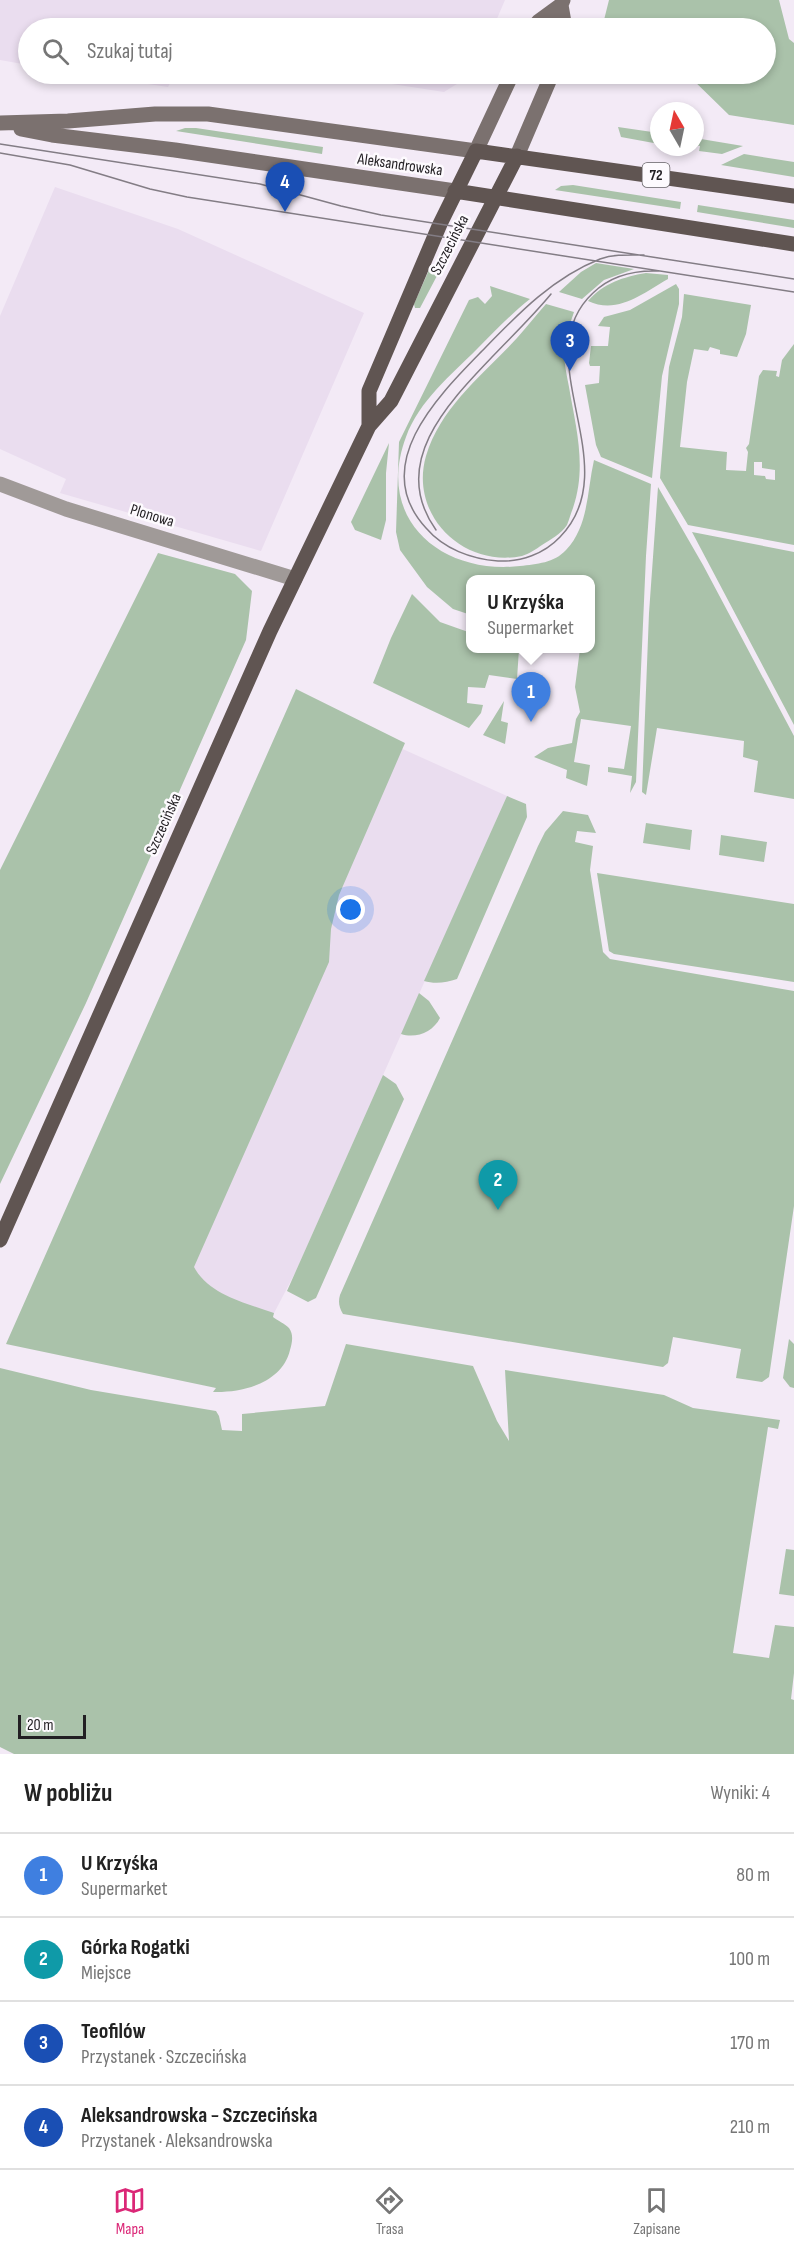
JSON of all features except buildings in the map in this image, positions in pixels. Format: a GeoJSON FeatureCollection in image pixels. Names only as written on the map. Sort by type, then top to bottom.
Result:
{"type":"FeatureCollection","features":[{"type":"Feature","properties":{"kind":"main road"},"geometry":{"type":"LineString","coordinates":[[543,18],[562,3]]}},
{"type":"Feature","properties":{"kind":"main road"},"geometry":{"type":"LineString","coordinates":[[562,3],[564,18]]}},
{"type":"Feature","properties":{"kind":"main road","name":"Szczecińska"},"geometry":{"type":"LineString","coordinates":[[369,426],[369,391],[455,191],[507,84]]}},
{"type":"Feature","properties":{"kind":"main road","name":"Szczecińska"},"geometry":{"type":"LineString","coordinates":[[0,1240],[295,579],[369,426],[391,401],[517,156],[548,84]]}},
{"type":"Feature","properties":{"kind":"main road","name":"Aleksandrowska"},"geometry":{"type":"LineString","coordinates":[[0,124],[155,114],[208,114],[794,196]]}},
{"type":"Feature","properties":{"kind":"main road","name":"Aleksandrowska"},"geometry":{"type":"LineString","coordinates":[[0,124],[52,135],[174,150],[455,191],[794,244]]}},
{"type":"Feature","properties":{"kind":"street","name":"Plonowa"},"geometry":{"type":"LineString","coordinates":[[0,484],[66,509],[295,579]]}},
{"type":"Feature","properties":{"kind":"shaded area"},"geometry":{"type":"Polygon","coordinates":[[[0,0],[505,0],[497,18],[18,18],[18,63],[0,60],[0,0]]]}},
{"type":"Feature","properties":{"kind":"shaded area"},"geometry":{"type":"Polygon","coordinates":[[[148,84],[170,84],[168,87],[148,84]]]}},
{"type":"Feature","properties":{"kind":"shaded area"},"geometry":{"type":"Polygon","coordinates":[[[392,84],[457,84],[444,92],[392,84]]]}},
{"type":"Feature","properties":{"kind":"shaded area"},"geometry":{"type":"Polygon","coordinates":[[[55,187],[178,229],[364,313],[261,551],[60,493],[66,479],[0,449],[0,316],[55,187]]]}},
{"type":"Feature","properties":{"kind":"shaded area"},"geometry":{"type":"Polygon","coordinates":[[[396,746],[507,796],[296,1271],[272,1317],[169,1274],[396,746]]]}},
{"type":"Feature","properties":{"kind":"green space"},"geometry":{"type":"Polygon","coordinates":[[[609,0],[779,0],[789,39],[794,43],[794,125],[729,115],[697,84],[776,84],[776,18],[604,18],[609,0]]]}},
{"type":"Feature","properties":{"kind":"green space"},"geometry":{"type":"Polygon","coordinates":[[[618,127],[650,132],[650,142],[621,137],[618,127]]]}},
{"type":"Feature","properties":{"kind":"green space"},"geometry":{"type":"Polygon","coordinates":[[[185,128],[323,147],[322,154],[176,131],[185,128]]]}},
{"type":"Feature","properties":{"kind":"green space"},"geometry":{"type":"Polygon","coordinates":[[[704,140],[743,146],[722,154],[704,152],[704,140]]]}},
{"type":"Feature","properties":{"kind":"green space"},"geometry":{"type":"Polygon","coordinates":[[[744,154],[794,162],[794,177],[721,165],[744,154]]]}},
{"type":"Feature","properties":{"kind":"green space"},"geometry":{"type":"Polygon","coordinates":[[[573,185],[681,202],[680,209],[555,190],[561,186],[573,185]]]}},
{"type":"Feature","properties":{"kind":"green space"},"geometry":{"type":"Polygon","coordinates":[[[698,205],[794,220],[794,228],[697,212],[698,205]]]}},
{"type":"Feature","properties":{"kind":"green space"},"geometry":{"type":"Polygon","coordinates":[[[596,263],[634,269],[604,280],[582,299],[559,292],[581,272],[596,263]]]}},
{"type":"Feature","properties":{"kind":"green space"},"geometry":{"type":"Polygon","coordinates":[[[429,270],[439,272],[420,308],[415,308],[414,304],[429,270]]]}},
{"type":"Feature","properties":{"kind":"green space"},"geometry":{"type":"Polygon","coordinates":[[[646,273],[668,275],[668,279],[640,296],[620,304],[599,305],[588,301],[614,282],[646,273]]]}},
{"type":"Feature","properties":{"kind":"green space"},"geometry":{"type":"Polygon","coordinates":[[[676,284],[679,289],[679,304],[662,376],[652,478],[601,457],[596,445],[585,385],[599,383],[600,366],[590,366],[589,363],[591,346],[608,346],[610,327],[598,326],[604,317],[630,310],[676,284]]]}},
{"type":"Feature","properties":{"kind":"green space"},"geometry":{"type":"Polygon","coordinates":[[[490,286],[530,299],[427,400],[406,437],[399,466],[400,493],[408,516],[422,536],[441,551],[464,561],[491,566],[520,566],[556,558],[574,540],[586,507],[594,460],[651,484],[636,782],[630,793],[632,776],[608,772],[608,767],[624,769],[631,726],[581,719],[574,762],[590,765],[587,786],[566,778],[567,770],[534,757],[548,748],[572,743],[576,719],[580,712],[575,687],[579,653],[595,653],[595,575],[466,575],[466,613],[453,609],[427,587],[400,550],[396,532],[399,442],[469,300],[478,297],[485,304],[492,296],[490,286]]]}},
{"type":"Feature","properties":{"kind":"green space"},"geometry":{"type":"Polygon","coordinates":[[[684,294],[751,305],[746,334],[737,357],[720,354],[720,350],[710,347],[708,351],[694,349],[687,382],[680,447],[727,452],[726,470],[746,471],[748,452],[746,448],[749,444],[759,376],[763,370],[777,371],[776,376],[779,377],[782,360],[794,344],[794,545],[688,525],[660,478],[669,367],[682,317],[684,294]],[[754,462],[754,475],[775,480],[775,470],[762,468],[762,462],[754,462]]]}},
{"type":"Feature","properties":{"kind":"green space"},"geometry":{"type":"Polygon","coordinates":[[[546,304],[574,312],[564,351],[579,448],[577,493],[567,525],[559,534],[535,550],[522,556],[500,558],[480,554],[461,545],[446,533],[433,517],[426,498],[423,478],[426,456],[433,438],[452,406],[546,304]]]}},
{"type":"Feature","properties":{"kind":"green space"},"geometry":{"type":"Polygon","coordinates":[[[389,443],[386,473],[386,520],[381,540],[355,530],[351,522],[389,443]]]}},
{"type":"Feature","properties":{"kind":"green space"},"geometry":{"type":"Polygon","coordinates":[[[658,487],[703,565],[794,736],[794,799],[754,792],[758,761],[743,757],[744,741],[657,728],[646,795],[642,792],[649,613],[658,487]]]}},
{"type":"Feature","properties":{"kind":"green space"},"geometry":{"type":"Polygon","coordinates":[[[692,532],[794,552],[794,725],[692,532]]]}},
{"type":"Feature","properties":{"kind":"green space"},"geometry":{"type":"Polygon","coordinates":[[[158,553],[235,574],[252,591],[246,640],[86,1003],[0,1184],[0,870],[158,553]]]}},
{"type":"Feature","properties":{"kind":"green space"},"geometry":{"type":"Polygon","coordinates":[[[412,594],[440,622],[466,631],[466,653],[519,653],[517,679],[489,675],[485,688],[468,687],[467,703],[483,705],[481,713],[469,728],[373,683],[412,594]]]}},
{"type":"Feature","properties":{"kind":"green space"},"geometry":{"type":"Polygon","coordinates":[[[296,689],[405,743],[339,895],[331,929],[329,962],[194,1267],[209,1285],[229,1297],[274,1313],[273,1317],[289,1328],[292,1333],[292,1342],[286,1361],[279,1371],[260,1384],[237,1390],[213,1392],[216,1388],[6,1344],[296,689]]]}},
{"type":"Feature","properties":{"kind":"green space"},"geometry":{"type":"Polygon","coordinates":[[[504,701],[501,721],[508,723],[505,744],[483,735],[504,701]]]}},
{"type":"Feature","properties":{"kind":"green space"},"geometry":{"type":"Polygon","coordinates":[[[507,796],[526,804],[527,817],[457,979],[440,983],[424,981],[507,796]]]}},
{"type":"Feature","properties":{"kind":"green space"},"geometry":{"type":"Polygon","coordinates":[[[563,811],[588,815],[596,833],[577,831],[575,842],[593,846],[590,870],[603,952],[610,959],[794,991],[794,1206],[769,1377],[762,1382],[736,1378],[741,1349],[673,1337],[668,1363],[663,1367],[343,1314],[341,1309],[340,1295],[538,846],[545,832],[563,811]]]}},
{"type":"Feature","properties":{"kind":"green space"},"geometry":{"type":"Polygon","coordinates":[[[646,823],[692,830],[690,850],[643,843],[646,823]]]}},
{"type":"Feature","properties":{"kind":"green space"},"geometry":{"type":"Polygon","coordinates":[[[721,835],[767,842],[764,862],[719,855],[721,835]]]}},
{"type":"Feature","properties":{"kind":"green space"},"geometry":{"type":"Polygon","coordinates":[[[597,873],[794,904],[794,982],[614,954],[609,951],[597,873]]]}},
{"type":"Feature","properties":{"kind":"green space"},"geometry":{"type":"Polygon","coordinates":[[[419,993],[429,1001],[440,1018],[429,1031],[412,1036],[401,1034],[419,993]]]}},
{"type":"Feature","properties":{"kind":"green space"},"geometry":{"type":"Polygon","coordinates":[[[383,1075],[396,1084],[404,1099],[316,1298],[308,1302],[287,1291],[383,1075]]]}},
{"type":"Feature","properties":{"kind":"green space"},"geometry":{"type":"Polygon","coordinates":[[[789,1339],[794,1344],[794,1388],[790,1387],[783,1378],[789,1339]]]}},
{"type":"Feature","properties":{"kind":"green space"},"geometry":{"type":"Polygon","coordinates":[[[346,1344],[473,1366],[497,1421],[509,1441],[505,1370],[664,1395],[693,1408],[780,1420],[778,1429],[768,1427],[733,1653],[769,1658],[775,1625],[794,1627],[794,1673],[791,1699],[794,1700],[794,1754],[14,1754],[0,1747],[0,1368],[91,1390],[216,1411],[222,1430],[242,1431],[242,1414],[325,1406],[346,1344]]]}},
{"type":"Feature","properties":{"kind":"green space"},"geometry":{"type":"Polygon","coordinates":[[[786,1549],[794,1550],[794,1596],[779,1594],[786,1549]]]}},
{"type":"Feature","properties":{"kind":"tram line"},"geometry":{"type":"LineString","coordinates":[[0,144],[260,184],[381,215],[794,279]]}},
{"type":"Feature","properties":{"kind":"tram line"},"geometry":{"type":"LineString","coordinates":[[0,153],[70,165],[150,189],[187,197],[794,292]]}},
{"type":"Feature","properties":{"kind":"tram line"},"geometry":{"type":"LineString","coordinates":[[644,255],[605,257],[566,276],[522,311],[495,337],[447,388],[430,410],[416,432],[407,456],[404,480],[410,504],[426,528],[441,542],[459,552],[498,561],[532,556],[547,548],[560,537],[578,509],[585,478],[583,445],[570,380],[568,348],[575,319],[593,293],[607,282],[641,271],[659,271]]}},
{"type":"Feature","properties":{"kind":"tram line"},"geometry":{"type":"LineString","coordinates":[[436,530],[423,506],[419,482],[421,459],[430,436],[442,415],[475,375],[551,294]]}},
{"type":"Feature","properties":{"kind":"place","name":"Aleksandrowska - Szczecińska"},"geometry":{"type":"Point","coordinates":[285,212]}},
{"type":"Feature","properties":{"kind":"place","name":"Teofilów"},"geometry":{"type":"Point","coordinates":[570,371]}},
{"type":"Feature","properties":{"kind":"place","name":"U Krzyśka"},"geometry":{"type":"Point","coordinates":[531,722]}},
{"type":"Feature","properties":{"kind":"place","name":"Górka Rogatki"},"geometry":{"type":"Point","coordinates":[498,1210]}}]}
